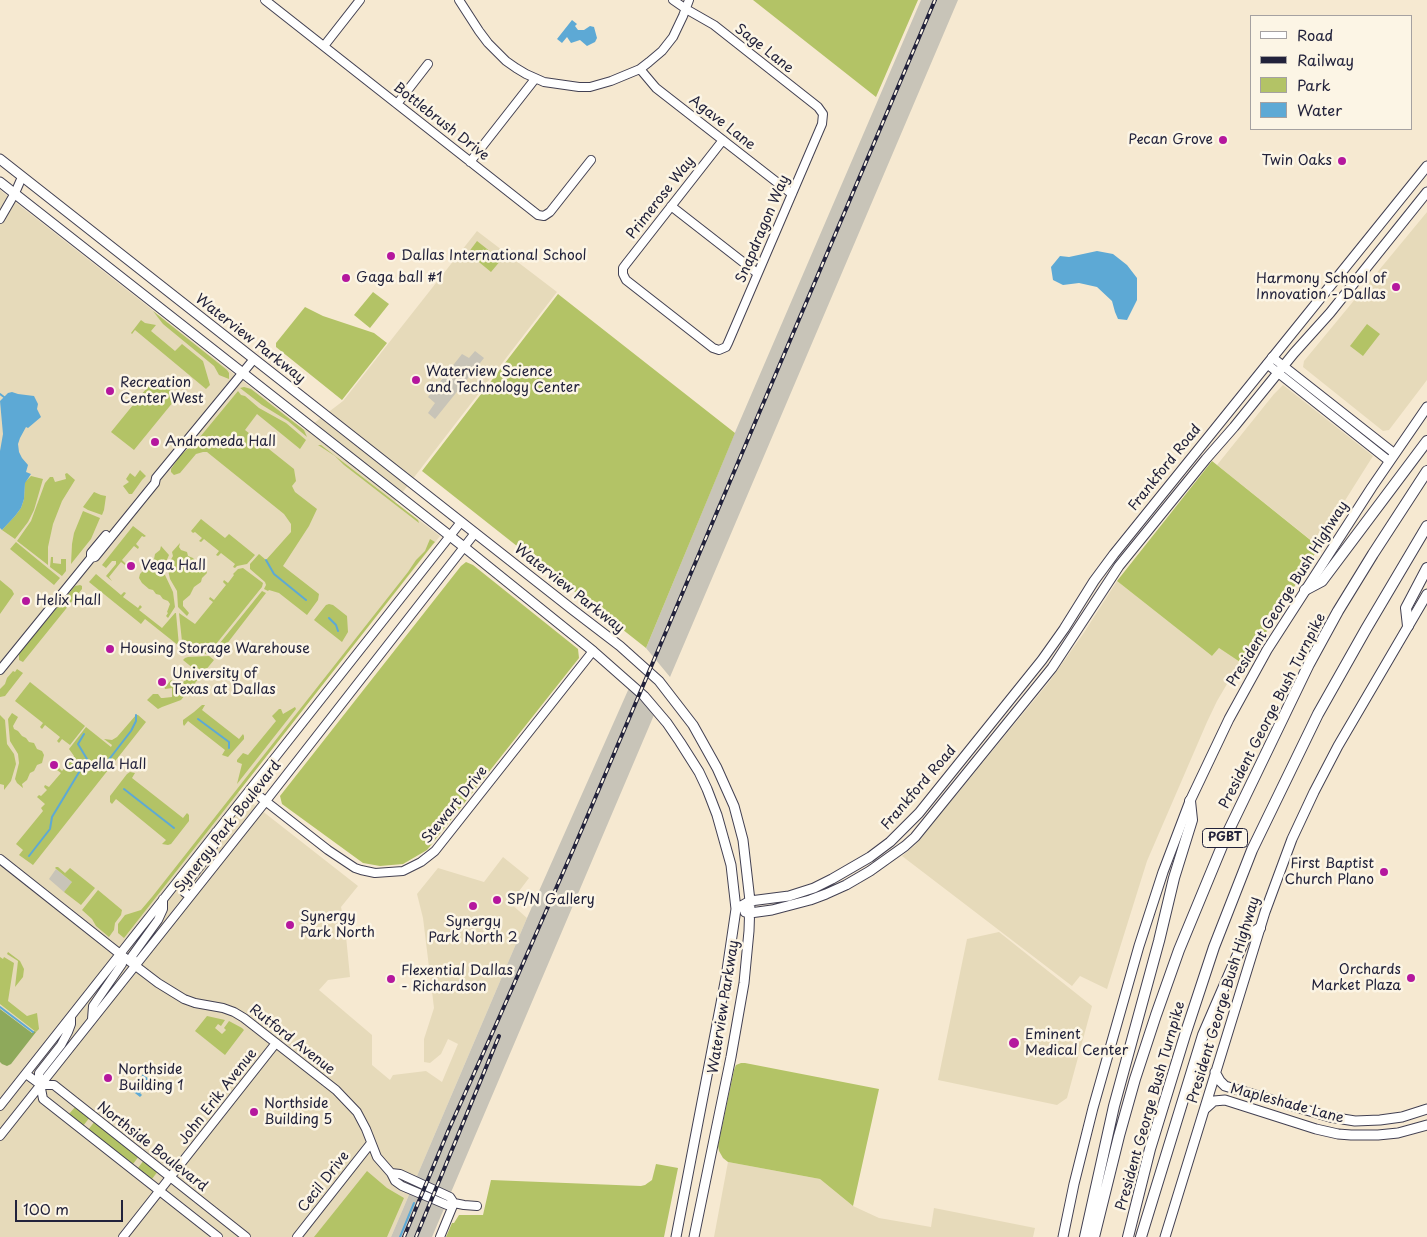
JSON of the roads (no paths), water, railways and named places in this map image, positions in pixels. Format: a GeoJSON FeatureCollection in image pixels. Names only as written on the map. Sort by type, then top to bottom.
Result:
{"type":"FeatureCollection","features":[{"type":"Feature","properties":{"kind":"highway"},"geometry":{"type":"LineString","coordinates":[[1305,590],[1322,581],[1427,441]]}},
{"type":"Feature","properties":{"kind":"highway","name":"President George Bush Turnpike"},"geometry":{"type":"LineString","coordinates":[[1094,1237],[1119,1136],[1156,1015],[1179,950],[1227,834],[1317,649],[1373,554],[1427,471]]}},
{"type":"Feature","properties":{"kind":"highway","name":"President George Bush Turnpike"},"geometry":{"type":"LineString","coordinates":[[1128,1237],[1150,1149],[1185,1035],[1214,947],[1252,850],[1318,714],[1427,526]]}},
{"type":"Feature","properties":{"kind":"highway"},"geometry":{"type":"LineString","coordinates":[[1408,626],[1406,608],[1427,568]]}},
{"type":"Feature","properties":{"kind":"highway"},"geometry":{"type":"LineString","coordinates":[[1085,1237],[1118,1091],[1154,962],[1176,872],[1192,820],[1190,801]]}},
{"type":"Feature","properties":{"kind":"highway"},"geometry":{"type":"LineString","coordinates":[[1141,1237],[1203,1035],[1245,938],[1260,928]]}},
{"type":"Feature","properties":{"kind":"main road","name":"Waterview Parkway"},"geometry":{"type":"LineString","coordinates":[[0,159],[620,646],[649,671],[666,689],[693,725],[705,745],[734,806],[746,863],[750,901],[744,983],[731,1057],[694,1237]]}},
{"type":"Feature","properties":{"kind":"main road","name":"Frankford Road"},"geometry":{"type":"LineString","coordinates":[[736,909],[750,901],[789,896],[814,888],[850,870],[870,858],[890,842],[924,808],[1054,644],[1104,567],[1427,166]]}},
{"type":"Feature","properties":{"kind":"main road","name":"Waterview Parkway"},"geometry":{"type":"LineString","coordinates":[[0,182],[464,547],[593,651],[640,692],[656,709],[680,742],[699,772],[707,789],[725,841],[731,865],[736,909],[726,977],[676,1237]]}},
{"type":"Feature","properties":{"kind":"main road","name":"Frankford Road"},"geometry":{"type":"LineString","coordinates":[[736,909],[750,913],[791,906],[826,894],[870,871],[905,846],[924,827],[1037,686],[1119,566],[1281,369],[1335,307],[1427,192]]}},
{"type":"Feature","properties":{"kind":"main road","name":"President George Bush Highway"},"geometry":{"type":"LineString","coordinates":[[1063,1237],[1093,1108],[1142,938],[1163,872],[1190,801],[1217,742],[1267,650],[1392,457],[1427,407]]}},
{"type":"Feature","properties":{"kind":"main road"},"geometry":{"type":"LineString","coordinates":[[395,493],[406,479]]}},
{"type":"Feature","properties":{"kind":"main road","name":"President George Bush Highway"},"geometry":{"type":"LineString","coordinates":[[1165,1237],[1260,928],[1283,863],[1316,787],[1344,734],[1427,594]]}},
{"type":"Feature","properties":{"kind":"main road"},"geometry":{"type":"LineString","coordinates":[[1028,678],[1037,686]]}},
{"type":"Feature","properties":{"kind":"main road"},"geometry":{"type":"LineString","coordinates":[[707,789],[723,782]]}},
{"type":"Feature","properties":{"kind":"main road","name":"Mapleshade Lane"},"geometry":{"type":"LineString","coordinates":[[1215,1072],[1225,1086],[1321,1115],[1355,1121],[1380,1120],[1409,1115],[1427,1109]]}},
{"type":"Feature","properties":{"kind":"main road","name":"Mapleshade Lane"},"geometry":{"type":"LineString","coordinates":[[1203,1111],[1214,1101],[1225,1100],[1316,1128],[1351,1135],[1378,1135],[1412,1130],[1427,1125]]}},
{"type":"Feature","properties":{"kind":"main road"},"geometry":{"type":"LineString","coordinates":[[1316,1128],[1321,1115]]}},
{"type":"Feature","properties":{"kind":"main road"},"geometry":{"type":"LineString","coordinates":[[1409,1115],[1412,1130]]}},
{"type":"Feature","properties":{"kind":"main road"},"geometry":{"type":"LineString","coordinates":[[690,1163],[708,1167]]}},
{"type":"Feature","properties":{"kind":"street","name":"Bottlebrush Drive"},"geometry":{"type":"LineString","coordinates":[[265,0],[538,215],[544,216],[550,212],[591,160]]}},
{"type":"Feature","properties":{"kind":"street"},"geometry":{"type":"LineString","coordinates":[[324,46],[360,0]]}},
{"type":"Feature","properties":{"kind":"street"},"geometry":{"type":"LineString","coordinates":[[460,0],[479,31],[496,52],[516,68],[535,79],[578,87],[612,81],[640,69],[656,57],[678,28],[689,0]]}},
{"type":"Feature","properties":{"kind":"street","name":"Sage Lane"},"geometry":{"type":"LineString","coordinates":[[673,0],[714,25],[818,107],[823,114]]}},
{"type":"Feature","properties":{"kind":"street"},"geometry":{"type":"LineString","coordinates":[[397,104],[428,64]]}},
{"type":"Feature","properties":{"kind":"street","name":"Agave Lane"},"geometry":{"type":"LineString","coordinates":[[640,69],[656,88],[792,194]]}},
{"type":"Feature","properties":{"kind":"street"},"geometry":{"type":"LineString","coordinates":[[470,162],[535,79]]}},
{"type":"Feature","properties":{"kind":"street","name":"Snapdragon Way"},"geometry":{"type":"LineString","coordinates":[[719,350],[726,347],[728,343],[822,124],[823,114]]}},
{"type":"Feature","properties":{"kind":"street","name":"Primerose Way"},"geometry":{"type":"LineString","coordinates":[[719,350],[713,348],[626,280],[623,268],[723,140]]}},
{"type":"Feature","properties":{"kind":"street"},"geometry":{"type":"LineString","coordinates":[[0,219],[22,177]]}},
{"type":"Feature","properties":{"kind":"street"},"geometry":{"type":"LineString","coordinates":[[671,206],[757,273]]}},
{"type":"Feature","properties":{"kind":"street"},"geometry":{"type":"LineString","coordinates":[[0,670],[91,558],[91,553],[151,480],[156,478],[254,359]]}},
{"type":"Feature","properties":{"kind":"street"},"geometry":{"type":"LineString","coordinates":[[1270,361],[1392,457]]}},
{"type":"Feature","properties":{"kind":"street","name":"Synergy Park Boulevard"},"geometry":{"type":"LineString","coordinates":[[0,1106],[461,522]]}},
{"type":"Feature","properties":{"kind":"street","name":"Synergy Park Boulevard"},"geometry":{"type":"LineString","coordinates":[[0,1136],[266,801],[475,533]]}},
{"type":"Feature","properties":{"kind":"street","name":"Stewart Drive"},"geometry":{"type":"LineString","coordinates":[[250,789],[328,850],[358,869],[384,873],[402,871],[412,867],[435,851],[593,651]]}},
{"type":"Feature","properties":{"kind":"street"},"geometry":{"type":"LineString","coordinates":[[190,896],[184,892],[184,888],[207,857],[216,841],[216,832]]}},
{"type":"Feature","properties":{"kind":"street","name":"Rutford Avenue"},"geometry":{"type":"LineString","coordinates":[[0,859],[158,983],[184,999],[207,1006],[223,1008],[239,1015],[336,1090],[351,1105],[366,1129],[377,1157],[391,1173],[400,1174],[450,1197],[454,1203],[477,1206]]}},
{"type":"Feature","properties":{"kind":"street"},"geometry":{"type":"LineString","coordinates":[[135,966],[132,956],[158,920],[163,899]]}},
{"type":"Feature","properties":{"kind":"street"},"geometry":{"type":"LineString","coordinates":[[92,1019],[93,1006],[122,964],[120,954]]}},
{"type":"Feature","properties":{"kind":"street"},"geometry":{"type":"LineString","coordinates":[[41,1085],[38,1078],[39,1073],[68,1032],[71,1016]]}},
{"type":"Feature","properties":{"kind":"street","name":"John Erik Avenue"},"geometry":{"type":"LineString","coordinates":[[123,1237],[276,1043]]}},
{"type":"Feature","properties":{"kind":"street","name":"Northside Boulevard"},"geometry":{"type":"LineString","coordinates":[[26,1074],[41,1085],[54,1085],[246,1237]]}},
{"type":"Feature","properties":{"kind":"street","name":"Northside Boulevard"},"geometry":{"type":"LineString","coordinates":[[41,1085],[43,1099],[218,1237]]}},
{"type":"Feature","properties":{"kind":"street","name":"Cecil Drive"},"geometry":{"type":"LineString","coordinates":[[297,1237],[371,1144]]}},
{"type":"Feature","properties":{"kind":"street"},"geometry":{"type":"LineString","coordinates":[[440,1237],[454,1203]]}},
{"type":"Feature","properties":{"kind":"water"},"geometry":{"type":"Polygon","coordinates":[[[572,20],[577,24],[575,26],[578,30],[584,30],[590,26],[594,27],[597,38],[595,42],[587,46],[580,40],[571,43],[567,37],[562,43],[557,39],[572,20]]]}},
{"type":"Feature","properties":{"kind":"water"},"geometry":{"type":"Polygon","coordinates":[[[1097,251],[1113,254],[1127,265],[1137,278],[1137,300],[1127,320],[1118,319],[1112,301],[1097,287],[1079,283],[1063,285],[1053,280],[1051,267],[1060,256],[1069,257],[1097,251]]]}},
{"type":"Feature","properties":{"kind":"water"},"geometry":{"type":"Polygon","coordinates":[[[8,393],[34,396],[41,417],[28,428],[26,427],[20,438],[18,444],[19,452],[28,465],[26,472],[31,474],[25,483],[24,499],[21,508],[2,530],[0,528],[0,451],[3,434],[0,401],[8,393]]]}},
{"type":"Feature","properties":{"kind":"water"},"geometry":{"type":"Polygon","coordinates":[[[143,1074],[150,1080],[151,1084],[149,1087],[146,1086],[140,1093],[142,1095],[140,1097],[131,1090],[139,1083],[138,1081],[143,1074]]]}},
{"type":"Feature","properties":{"kind":"waterway"},"geometry":{"type":"LineString","coordinates":[[0,394],[4,397]]}},
{"type":"Feature","properties":{"kind":"waterway"},"geometry":{"type":"LineString","coordinates":[[266,560],[274,574],[306,600]]}},
{"type":"Feature","properties":{"kind":"waterway"},"geometry":{"type":"LineString","coordinates":[[329,618],[336,625],[338,631]]}},
{"type":"Feature","properties":{"kind":"waterway"},"geometry":{"type":"LineString","coordinates":[[107,762],[131,731],[136,721],[136,715]]}},
{"type":"Feature","properties":{"kind":"waterway"},"geometry":{"type":"LineString","coordinates":[[198,719],[229,742],[229,748]]}},
{"type":"Feature","properties":{"kind":"waterway"},"geometry":{"type":"LineString","coordinates":[[29,856],[50,829],[52,817],[87,759],[78,744],[84,734]]}},
{"type":"Feature","properties":{"kind":"waterway"},"geometry":{"type":"LineString","coordinates":[[124,789],[174,828]]}},
{"type":"Feature","properties":{"kind":"waterway"},"geometry":{"type":"LineString","coordinates":[[0,1007],[33,1032]]}},
{"type":"Feature","properties":{"kind":"waterway"},"geometry":{"type":"LineString","coordinates":[[400,1237],[414,1203]]}},
{"type":"Feature","properties":{"kind":"railway"},"geometry":{"type":"LineString","coordinates":[[404,1237],[449,1129],[573,850],[935,0]]}},
{"type":"Feature","properties":{"kind":"railway"},"geometry":{"type":"LineString","coordinates":[[416,1237],[499,1036]]}},
{"type":"Feature","properties":{"kind":"place","name":"Pecan Grove"},"geometry":{"type":"Point","coordinates":[1223,140]}},
{"type":"Feature","properties":{"kind":"place","name":"Twin Oaks"},"geometry":{"type":"Point","coordinates":[1342,161]}},
{"type":"Feature","properties":{"kind":"place","name":"Dallas International School"},"geometry":{"type":"Point","coordinates":[391,256]}},
{"type":"Feature","properties":{"kind":"place","name":"Gaga ball #1"},"geometry":{"type":"Point","coordinates":[346,278]}},
{"type":"Feature","properties":{"kind":"place","name":"Harmony School of Innovation - Dallas"},"geometry":{"type":"Point","coordinates":[1396,287]}},
{"type":"Feature","properties":{"kind":"place","name":"Waterview Science and Technology Center"},"geometry":{"type":"Point","coordinates":[416,380]}},
{"type":"Feature","properties":{"kind":"place","name":"Recreation Center West"},"geometry":{"type":"Point","coordinates":[110,391]}},
{"type":"Feature","properties":{"kind":"place","name":"Andromeda Hall"},"geometry":{"type":"Point","coordinates":[155,442]}},
{"type":"Feature","properties":{"kind":"place","name":"Vega Hall"},"geometry":{"type":"Point","coordinates":[131,566]}},
{"type":"Feature","properties":{"kind":"place","name":"Helix Hall"},"geometry":{"type":"Point","coordinates":[26,601]}},
{"type":"Feature","properties":{"kind":"place","name":"Housing Storage Warehouse"},"geometry":{"type":"Point","coordinates":[110,649]}},
{"type":"Feature","properties":{"kind":"place","name":"University of Texas at Dallas"},"geometry":{"type":"Point","coordinates":[162,682]}},
{"type":"Feature","properties":{"kind":"place","name":"Capella Hall"},"geometry":{"type":"Point","coordinates":[54,765]}},
{"type":"Feature","properties":{"kind":"place","name":"First Baptist Church Plano"},"geometry":{"type":"Point","coordinates":[1384,872]}},
{"type":"Feature","properties":{"kind":"place","name":"SP/N Gallery"},"geometry":{"type":"Point","coordinates":[497,900]}},
{"type":"Feature","properties":{"kind":"place","name":"Synergy Park North 2"},"geometry":{"type":"Point","coordinates":[473,906]}},
{"type":"Feature","properties":{"kind":"place","name":"Synergy Park North"},"geometry":{"type":"Point","coordinates":[290,925]}},
{"type":"Feature","properties":{"kind":"place","name":"Orchards Market Plaza"},"geometry":{"type":"Point","coordinates":[1411,978]}},
{"type":"Feature","properties":{"kind":"place","name":"Flexential Dallas - Richardson"},"geometry":{"type":"Point","coordinates":[391,979]}},
{"type":"Feature","properties":{"kind":"place","name":"Eminent Medical Center"},"geometry":{"type":"Point","coordinates":[1014,1043]}},
{"type":"Feature","properties":{"kind":"place","name":"Northside Building 1"},"geometry":{"type":"Point","coordinates":[108,1078]}},
{"type":"Feature","properties":{"kind":"place","name":"Northside Building 5"},"geometry":{"type":"Point","coordinates":[254,1112]}}]}
